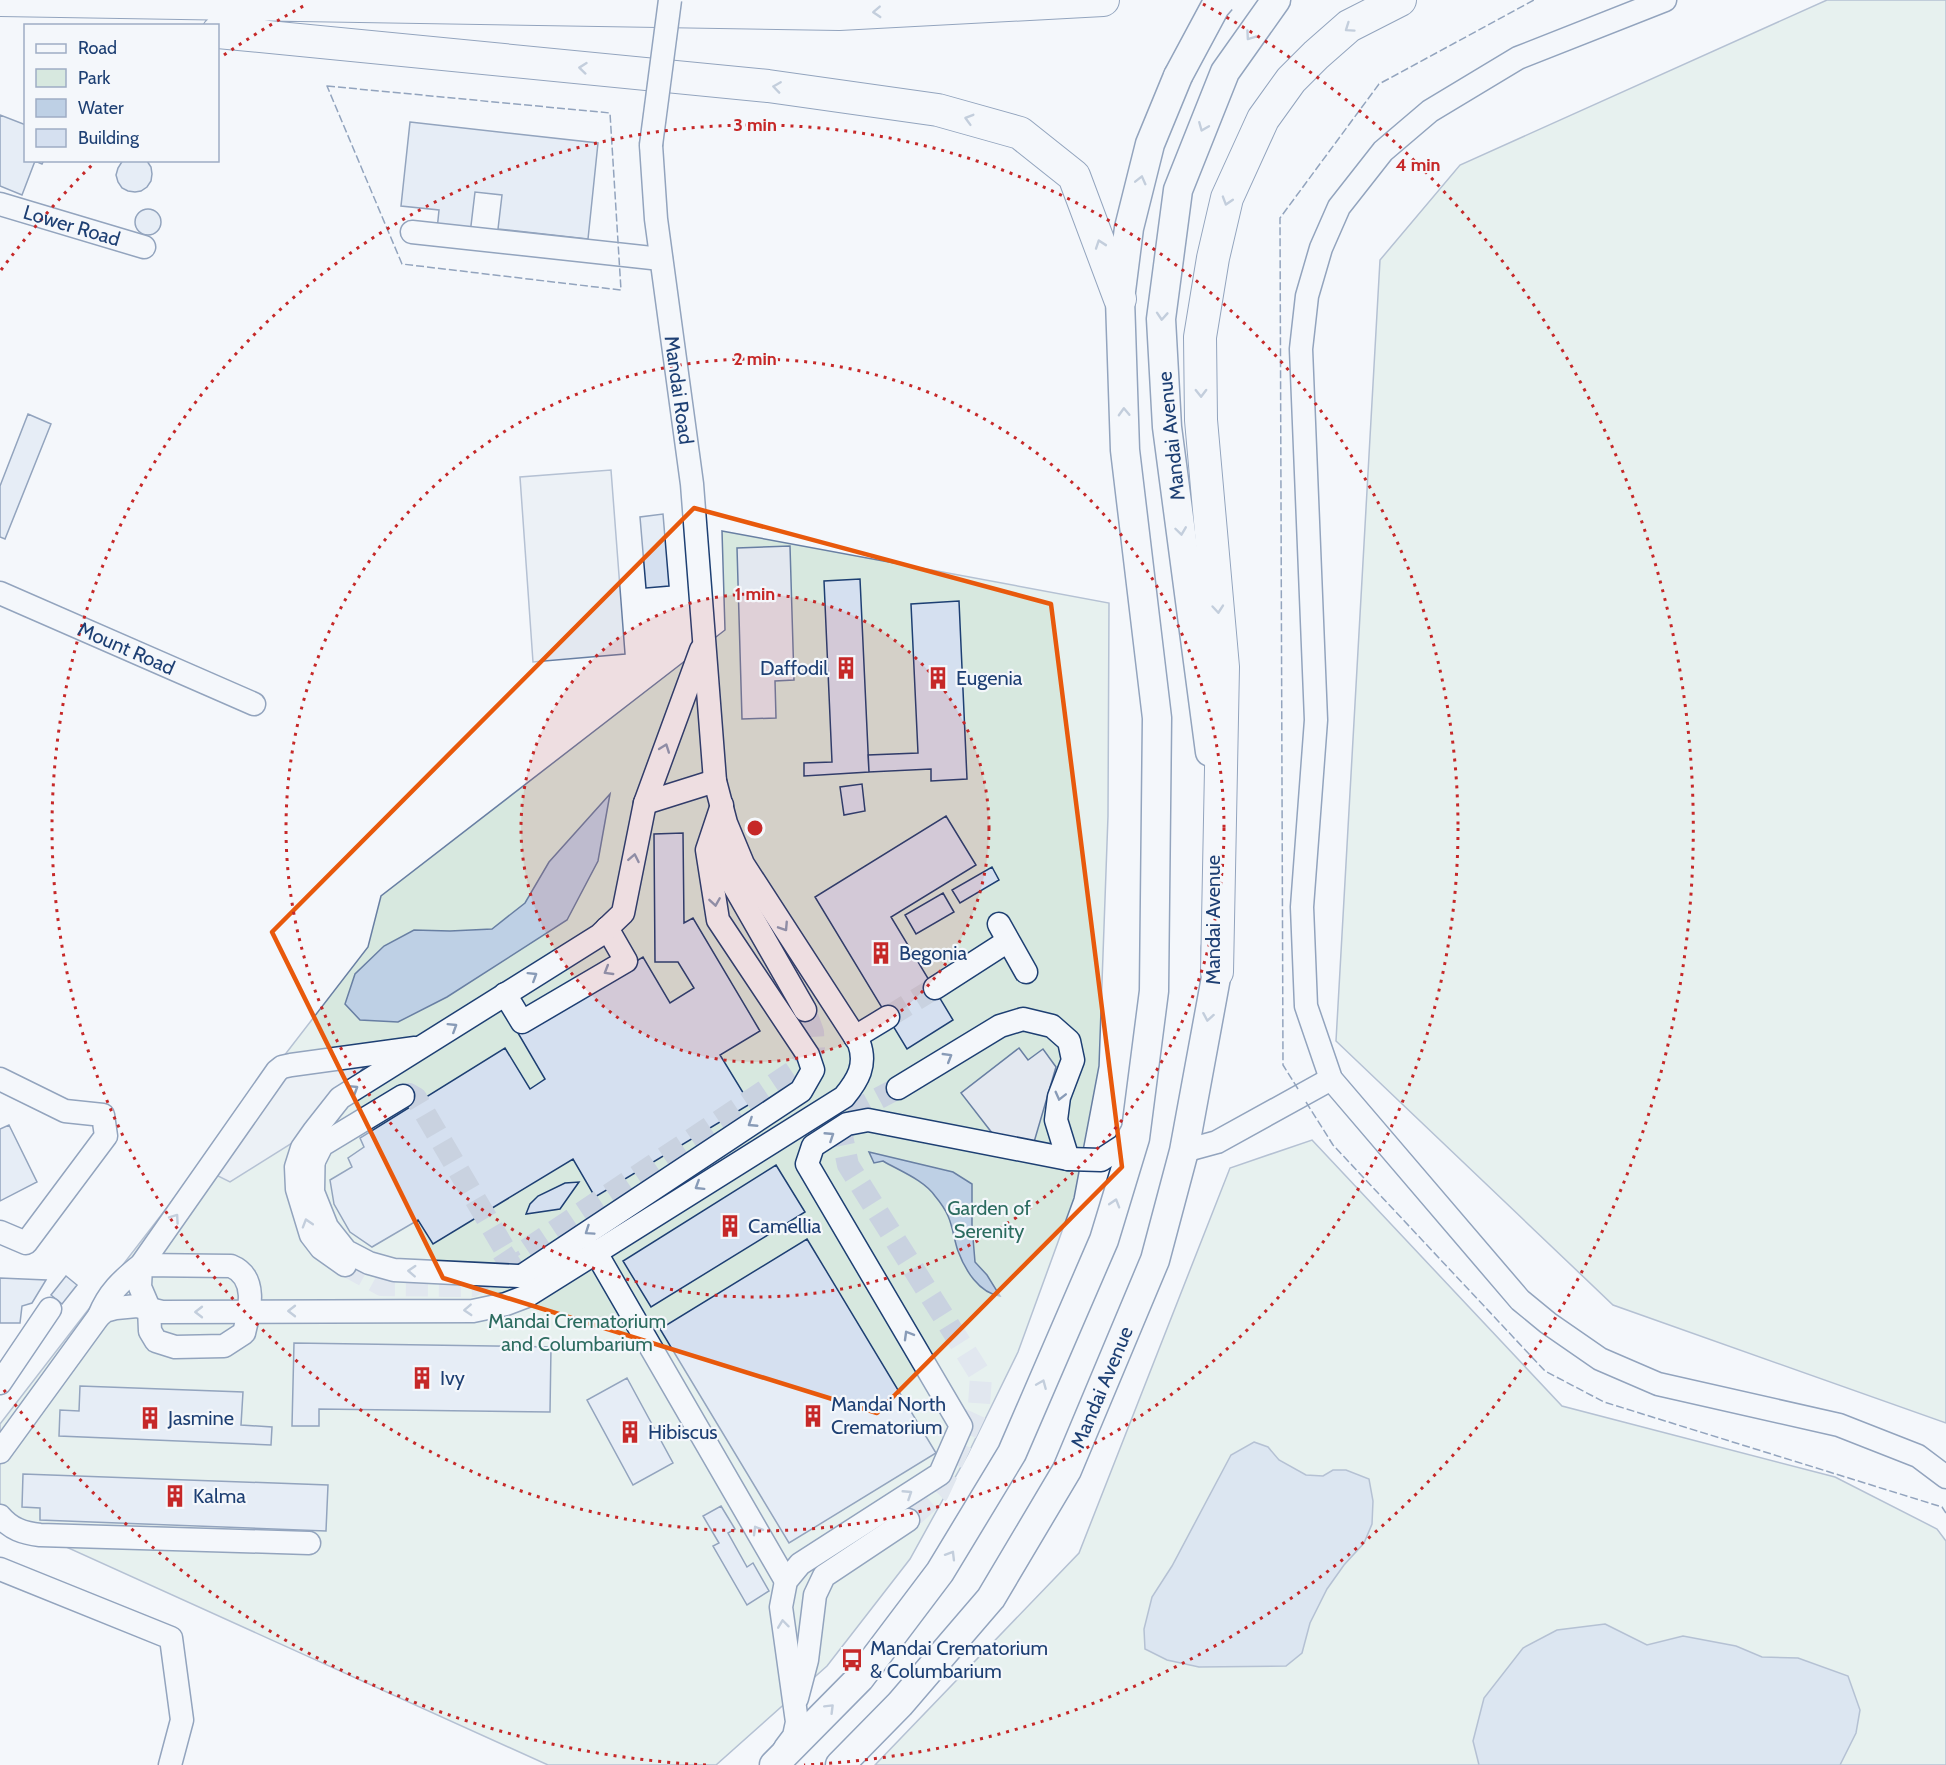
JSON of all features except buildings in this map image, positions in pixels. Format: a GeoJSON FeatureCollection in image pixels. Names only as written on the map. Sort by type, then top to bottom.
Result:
{"type":"FeatureCollection","features":[{"type":"Feature","properties":{"kind":"highway"},"geometry":{"type":"LineString","coordinates":[[0,0],[839,14],[1103,0]]}},
{"type":"Feature","properties":{"kind":"highway"},"geometry":{"type":"LineString","coordinates":[[1217,972],[1223,667],[1201,420],[1200,338],[1213,258],[1227,198],[1263,119],[1291,80],[1349,26],[1400,0]]}},
{"type":"Feature","properties":{"kind":"highway"},"geometry":{"type":"LineString","coordinates":[[85,2],[168,24]]}},
{"type":"Feature","properties":{"kind":"highway"},"geometry":{"type":"LineString","coordinates":[[219,32],[768,86],[938,110],[1020,133],[1074,176],[1120,299]]}},
{"type":"Feature","properties":{"kind":"main road"},"geometry":{"type":"LineString","coordinates":[[773,1765],[860,1678],[940,1572],[1012,1453],[1104,1240],[1135,1138],[1154,991],[1157,718],[1125,450],[1120,299],[1130,228],[1150,144],[1178,76],[1221,0]]}},
{"type":"Feature","properties":{"kind":"main road","name":"Mandai Avenue"},"geometry":{"type":"LineString","coordinates":[[840,1765],[900,1704],[991,1598],[1067,1470],[1155,1260],[1184,1151],[1217,972],[1210,740],[1167,427],[1161,319],[1178,190],[1225,72],[1275,0]]}},
{"type":"Feature","properties":{"kind":"street","name":"Mandai Road"},"geometry":{"type":"LineString","coordinates":[[670,0],[651,145],[656,219],[692,484],[709,717],[719,815]]}},
{"type":"Feature","properties":{"kind":"street"},"geometry":{"type":"LineString","coordinates":[[1665,0],[1518,58],[1430,111],[1383,151],[1339,207],[1321,248],[1307,296],[1301,350],[1316,720],[1302,907],[1306,1006],[1331,1079],[1520,1300],[1548,1323],[1600,1359],[1658,1384],[1839,1425],[1918,1456],[1946,1478]]}},
{"type":"Feature","properties":{"kind":"street","name":"Lower Road"},"geometry":{"type":"LineString","coordinates":[[0,204],[144,247]]}},
{"type":"Feature","properties":{"kind":"street"},"geometry":{"type":"LineString","coordinates":[[412,232],[661,259]]}},
{"type":"Feature","properties":{"kind":"street","name":"Mount Road"},"geometry":{"type":"LineString","coordinates":[[0,592],[254,704]]}},
{"type":"Feature","properties":{"kind":"street"},"geometry":{"type":"LineString","coordinates":[[345,1265],[321,1248],[311,1235],[297,1189],[296,1167],[302,1148],[340,1098],[600,935],[623,913],[645,803],[705,640]]}},
{"type":"Feature","properties":{"kind":"street"},"geometry":{"type":"LineString","coordinates":[[645,803],[715,781]]}},
{"type":"Feature","properties":{"kind":"street"},"geometry":{"type":"LineString","coordinates":[[719,815],[726,872],[805,1010]]}},
{"type":"Feature","properties":{"kind":"street"},"geometry":{"type":"LineString","coordinates":[[99,1316],[105,1311],[125,1306],[137,1306],[162,1312],[473,1311],[506,1304],[527,1296],[595,1251],[844,1097],[858,1077],[864,1056],[855,1037],[743,864],[726,823],[719,815]]}},
{"type":"Feature","properties":{"kind":"street"},"geometry":{"type":"LineString","coordinates":[[522,1276],[801,1091],[813,1070],[808,1055],[718,920],[707,850],[719,815]]}},
{"type":"Feature","properties":{"kind":"street"},"geometry":{"type":"LineString","coordinates":[[505,994],[522,1022],[626,961],[607,928]]}},
{"type":"Feature","properties":{"kind":"street"},"geometry":{"type":"LineString","coordinates":[[934,988],[1004,932],[1026,972]]}},
{"type":"Feature","properties":{"kind":"street"},"geometry":{"type":"LineString","coordinates":[[855,1037],[888,1017]]}},
{"type":"Feature","properties":{"kind":"street"},"geometry":{"type":"LineString","coordinates":[[898,1088],[999,1026],[1023,1019],[1052,1026],[1069,1041],[1073,1060],[1059,1096],[1056,1120],[1068,1159]]}},
{"type":"Feature","properties":{"kind":"street"},"geometry":{"type":"LineString","coordinates":[[0,1452],[99,1316],[106,1299],[117,1285],[141,1265],[277,1071],[282,1067],[422,1047]]}},
{"type":"Feature","properties":{"kind":"street"},"geometry":{"type":"LineString","coordinates":[[0,1079],[65,1111],[103,1115],[106,1136],[26,1243],[0,1232]]}},
{"type":"Feature","properties":{"kind":"street"},"geometry":{"type":"LineString","coordinates":[[1184,1151],[1217,1142],[1331,1079]]}},
{"type":"Feature","properties":{"kind":"street"},"geometry":{"type":"LineString","coordinates":[[313,1163],[322,1145],[403,1096]]}},
{"type":"Feature","properties":{"kind":"street"},"geometry":{"type":"LineString","coordinates":[[773,1765],[794,1736],[797,1722],[781,1607],[786,1581],[800,1564],[940,1474],[961,1426],[807,1164],[813,1146],[847,1124],[868,1120],[1068,1159],[1101,1160],[1124,1145],[1137,1122]]}},
{"type":"Feature","properties":{"kind":"street"},"geometry":{"type":"LineString","coordinates":[[314,1131],[313,1192],[327,1227],[346,1251],[369,1263],[394,1270],[555,1278]]}},
{"type":"Feature","properties":{"kind":"street"},"geometry":{"type":"LineString","coordinates":[[595,1251],[786,1581]]}},
{"type":"Feature","properties":{"kind":"street"},"geometry":{"type":"LineString","coordinates":[[141,1265],[231,1266],[239,1269],[247,1277],[249,1285],[250,1311],[244,1333],[224,1346],[175,1347],[156,1341],[150,1331],[148,1308],[140,1287],[141,1265]]}},
{"type":"Feature","properties":{"kind":"street"},"geometry":{"type":"LineString","coordinates":[[0,1383],[50,1309]]}},
{"type":"Feature","properties":{"kind":"street"},"geometry":{"type":"LineString","coordinates":[[0,1516],[7,1524],[21,1532],[40,1535],[309,1543]]}},
{"type":"Feature","properties":{"kind":"street"},"geometry":{"type":"LineString","coordinates":[[795,1706],[807,1660],[815,1595],[824,1576],[908,1520]]}},
{"type":"Feature","properties":{"kind":"street"},"geometry":{"type":"LineString","coordinates":[[0,1569],[171,1638],[182,1720],[170,1765]]}},
{"type":"Feature","properties":{"kind":"highlighted area"},"geometry":{"type":"Polygon","coordinates":[[[694,508],[1051,604],[1122,1167],[877,1413],[443,1278],[272,932],[694,508]]]}},
{"type":"Feature","properties":{"kind":"green space"},"geometry":{"type":"Polygon","coordinates":[[[1827,0],[1946,0],[1946,1423],[1613,1305],[1336,1041],[1380,260],[1460,165],[1827,0]]]}},
{"type":"Feature","properties":{"kind":"green space","name":"Mandai Crematorium and Columbarium"},"geometry":{"type":"Polygon","coordinates":[[[722,531],[1109,603],[1108,816],[1099,1066],[1074,1198],[1018,1352],[968,1454],[910,1559],[827,1666],[716,1765],[548,1765],[0,1517],[0,1424],[368,947],[381,896],[725,630],[722,531]]]}},
{"type":"Feature","properties":{"kind":"green space"},"geometry":{"type":"Polygon","coordinates":[[[1312,1140],[1562,1406],[1835,1477],[1937,1529],[1946,1541],[1946,1765],[875,1765],[1079,1553],[1230,1168],[1312,1140]]]}},
{"type":"Feature","properties":{"kind":"shaded area"},"geometry":{"type":"Polygon","coordinates":[[[611,470],[625,654],[533,662],[520,477],[611,470]]]}},
{"type":"Feature","properties":{"kind":"shaded area"},"geometry":{"type":"Polygon","coordinates":[[[790,546],[794,680],[775,681],[776,718],[742,719],[737,548],[790,546]]]}},
{"type":"Feature","properties":{"kind":"shaded area"},"geometry":{"type":"Polygon","coordinates":[[[1019,1048],[1028,1060],[1043,1049],[1056,1067],[1032,1149],[996,1138],[961,1093],[1019,1048]]]}},
{"type":"Feature","properties":{"kind":"shaded area"},"geometry":{"type":"Polygon","coordinates":[[[372,1058],[305,1135],[230,1182],[212,1173],[279,1075],[372,1058]]]}},
{"type":"Feature","properties":{"kind":"water"},"geometry":{"type":"Polygon","coordinates":[[[610,794],[598,861],[567,920],[447,997],[398,1022],[360,1020],[345,1004],[355,974],[384,946],[414,930],[492,929],[525,903],[549,862],[610,794]]]}},
{"type":"Feature","properties":{"kind":"water"},"geometry":{"type":"Polygon","coordinates":[[[869,1152],[953,1172],[972,1184],[975,1262],[987,1275],[1000,1296],[992,1294],[979,1285],[969,1273],[958,1251],[947,1213],[930,1190],[883,1161],[874,1163],[869,1152]]]}},
{"type":"Feature","properties":{"kind":"water"},"geometry":{"type":"Polygon","coordinates":[[[1254,1442],[1268,1447],[1279,1460],[1306,1475],[1323,1476],[1333,1470],[1346,1470],[1369,1479],[1373,1501],[1372,1524],[1364,1543],[1327,1589],[1310,1623],[1302,1653],[1286,1666],[1199,1667],[1167,1660],[1145,1649],[1144,1629],[1152,1597],[1172,1566],[1231,1455],[1254,1442]]]}},
{"type":"Feature","properties":{"kind":"water"},"geometry":{"type":"Polygon","coordinates":[[[1605,1624],[1647,1645],[1683,1636],[1736,1646],[1762,1657],[1798,1658],[1848,1676],[1860,1710],[1856,1733],[1840,1765],[1479,1765],[1473,1741],[1484,1698],[1523,1648],[1557,1630],[1605,1624]]]}},
{"type":"Feature","properties":{"kind":"tunnel"},"geometry":{"type":"LineString","coordinates":[[888,1017],[935,988]]}},
{"type":"Feature","properties":{"kind":"tunnel"},"geometry":{"type":"LineString","coordinates":[[345,1265],[382,1285],[472,1286],[797,1069],[814,1048],[813,1032],[805,1010]]}},
{"type":"Feature","properties":{"kind":"tunnel"},"geometry":{"type":"LineString","coordinates":[[898,1088],[849,1114],[842,1136],[848,1165],[981,1376],[979,1405],[938,1493],[908,1520]]}},
{"type":"Feature","properties":{"kind":"tunnel"},"geometry":{"type":"LineString","coordinates":[[403,1096],[409,1094],[416,1098],[511,1260]]}},
{"type":"Feature","properties":{"kind":"fence"},"geometry":{"type":"LineString","coordinates":[[1298,1089],[1283,1065],[1280,218],[1379,84],[1534,0]]}},
{"type":"Feature","properties":{"kind":"fence"},"geometry":{"type":"LineString","coordinates":[[327,86],[610,113],[621,290],[402,264],[327,86]]}},
{"type":"Feature","properties":{"kind":"fence"},"geometry":{"type":"LineString","coordinates":[[1306,1102],[1333,1145],[1545,1371],[1604,1402],[1942,1507],[1946,1513]]}},
{"type":"Feature","properties":{"kind":"place","name":"Daffodil"},"geometry":{"type":"Point","coordinates":[846,668]}},
{"type":"Feature","properties":{"kind":"place","name":"Eugenia"},"geometry":{"type":"Point","coordinates":[938,678]}},
{"type":"Feature","properties":{"kind":"place","name":"Begonia"},"geometry":{"type":"Point","coordinates":[881,953]}},
{"type":"Feature","properties":{"kind":"place","name":"Camellia"},"geometry":{"type":"Point","coordinates":[730,1226]}},
{"type":"Feature","properties":{"kind":"place","name":"Ivy"},"geometry":{"type":"Point","coordinates":[422,1378]}},
{"type":"Feature","properties":{"kind":"place","name":"Mandai North Crematorium"},"geometry":{"type":"Point","coordinates":[813,1416]}},
{"type":"Feature","properties":{"kind":"place","name":"Jasmine"},"geometry":{"type":"Point","coordinates":[150,1418]}},
{"type":"Feature","properties":{"kind":"place","name":"Hibiscus"},"geometry":{"type":"Point","coordinates":[630,1432]}},
{"type":"Feature","properties":{"kind":"place","name":"Kalma"},"geometry":{"type":"Point","coordinates":[175,1496]}},
{"type":"Feature","properties":{"kind":"place","name":"Mandai Crematorium & Columbarium"},"geometry":{"type":"Point","coordinates":[852,1660]}},
{"type":"Feature","properties":{"kind":"park label","name":"Garden of Serenity"},"geometry":{"type":"Point","coordinates":[989,1220]}}]}
